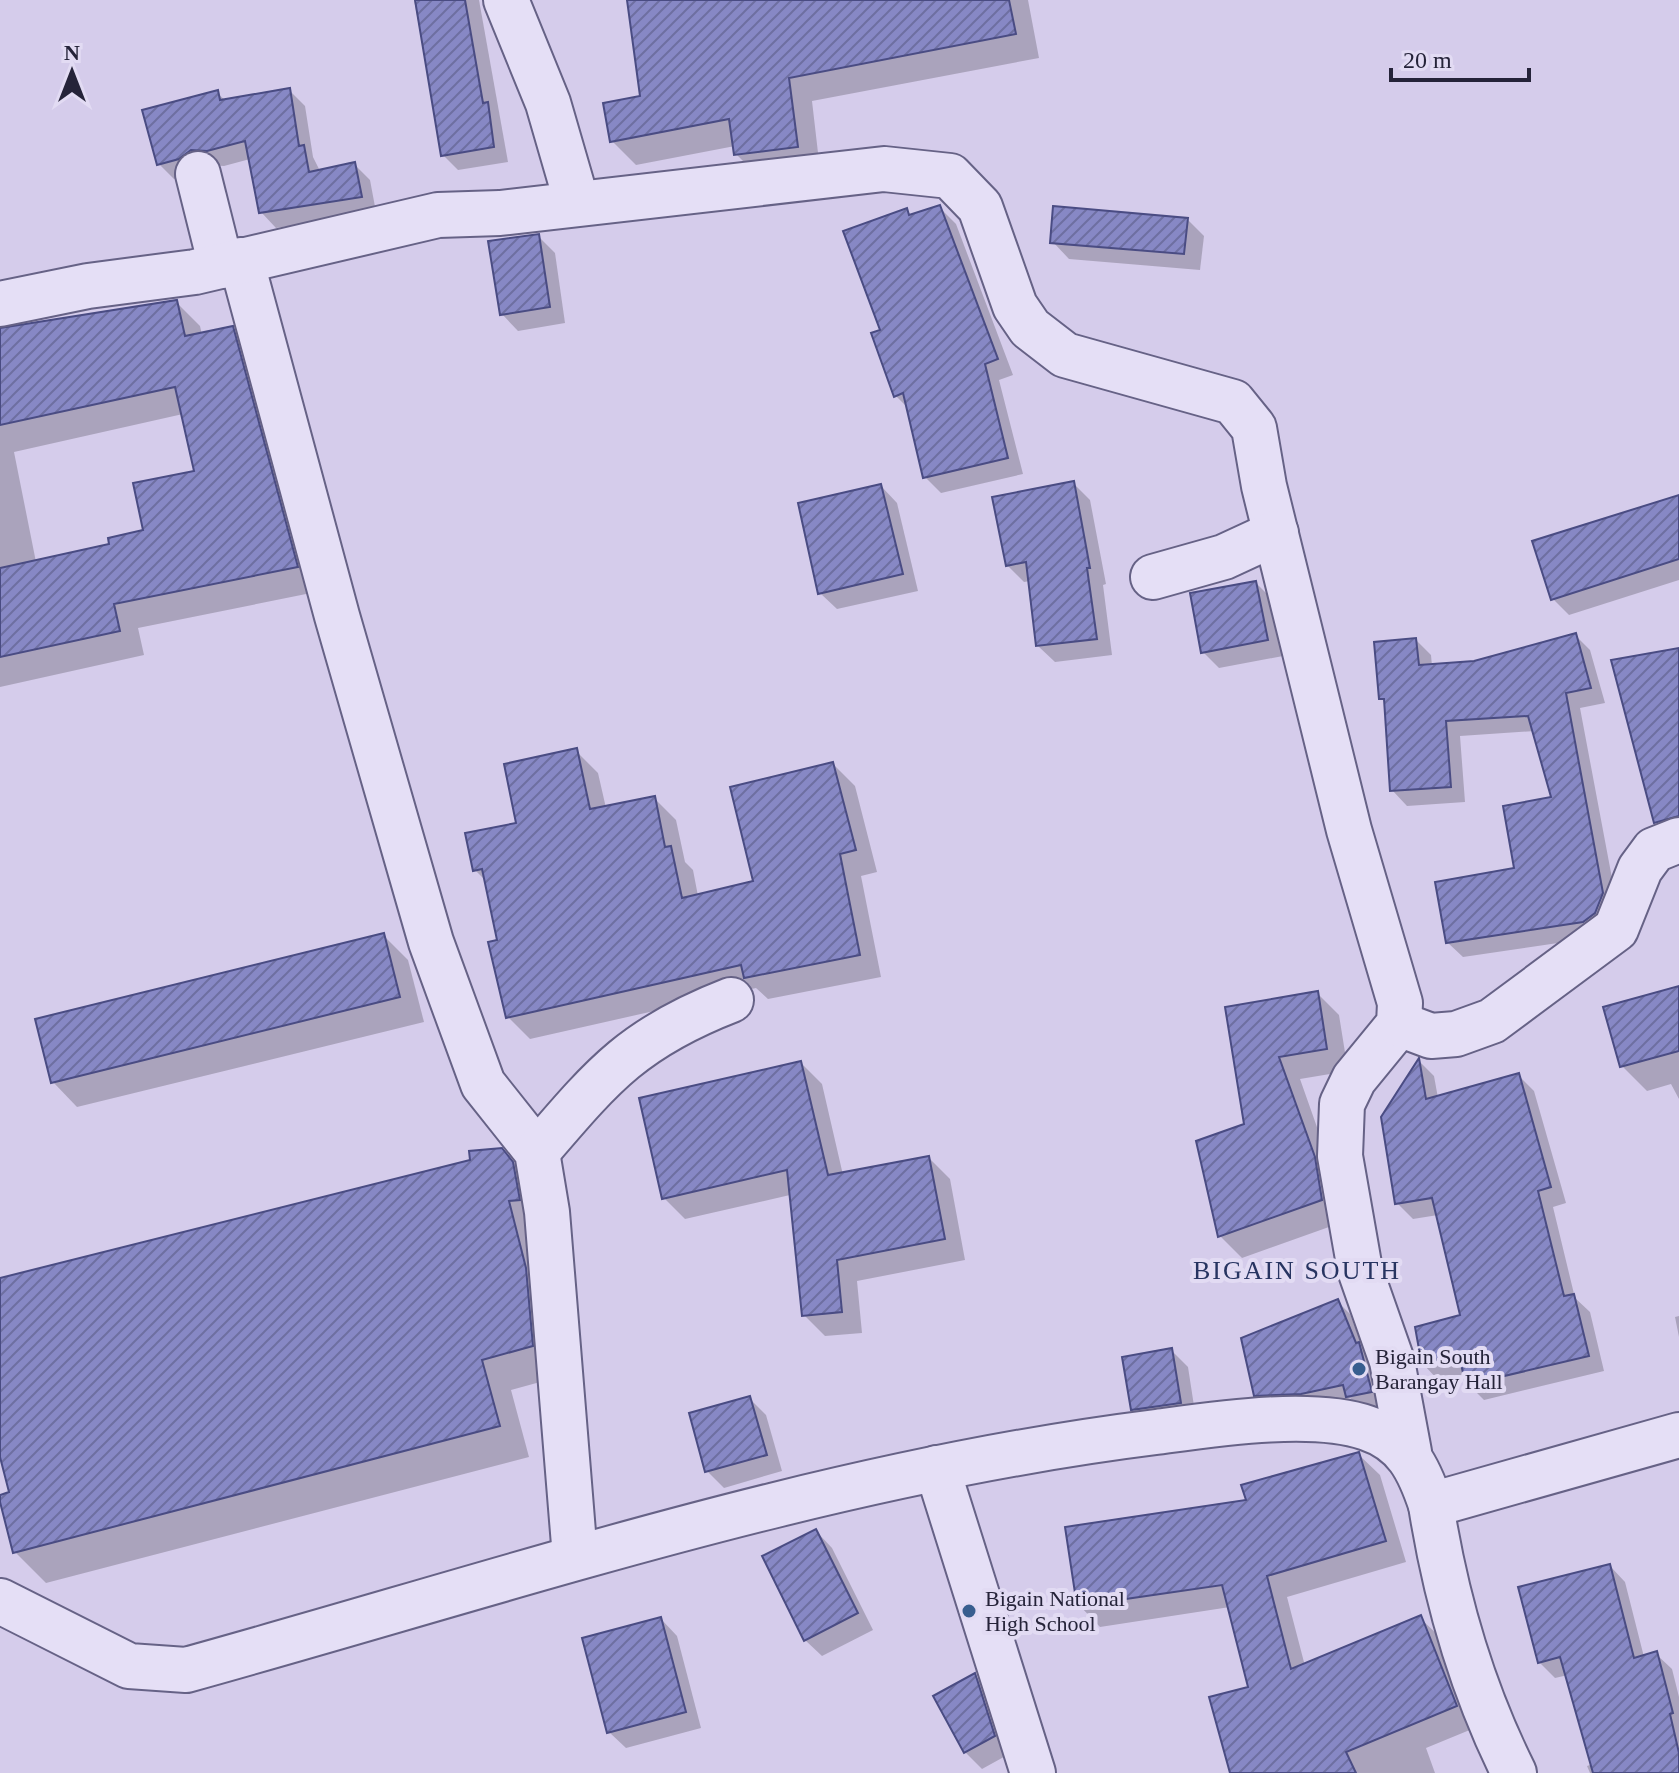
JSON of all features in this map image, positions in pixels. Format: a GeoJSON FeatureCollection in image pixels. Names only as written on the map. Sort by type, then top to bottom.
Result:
{"type":"FeatureCollection","features":[{"type":"Feature","properties":{"kind":"street"},"geometry":{"type":"LineString","coordinates":[[506,0],[548,103],[577,203]]}},
{"type":"Feature","properties":{"kind":"street"},"geometry":{"type":"LineString","coordinates":[[0,304],[231,263],[438,215],[500,213],[884,169],[950,176],[980,207],[1015,306],[1030,328],[1065,355],[1233,402],[1254,428],[1276,533],[1349,830],[1400,1003],[1399,1024],[1354,1079],[1342,1104],[1340,1156],[1360,1270],[1392,1361],[1409,1452],[1431,1505],[1454,1621],[1484,1712],[1514,1773]]}},
{"type":"Feature","properties":{"kind":"street"},"geometry":{"type":"LineString","coordinates":[[198,174],[231,263],[431,942],[483,1084],[537,1152],[547,1212],[575,1557]]}},
{"type":"Feature","properties":{"kind":"street"},"geometry":{"type":"LineString","coordinates":[[1153,577],[1224,557],[1276,533]]}},
{"type":"Feature","properties":{"kind":"street"},"geometry":{"type":"LineString","coordinates":[[1399,1024],[1431,1036],[1456,1034],[1492,1021],[1616,929],[1640,869],[1654,850],[1679,840]]}},
{"type":"Feature","properties":{"kind":"street"},"geometry":{"type":"LineString","coordinates":[[537,1152],[604,1074],[649,1038],[731,1000]]}},
{"type":"Feature","properties":{"kind":"street"},"geometry":{"type":"LineString","coordinates":[[0,1601],[129,1666],[186,1670],[575,1557],[877,1480],[937,1468],[1100,1439],[1229,1422],[1315,1420],[1368,1428],[1409,1452]]}},
{"type":"Feature","properties":{"kind":"street"},"geometry":{"type":"LineString","coordinates":[[1431,1505],[1679,1435]]}},
{"type":"Feature","properties":{"kind":"street"},"geometry":{"type":"LineString","coordinates":[[937,1468],[1033,1773]]}},
{"type":"Feature","properties":{"kind":"building"},"geometry":{"type":"Polygon","coordinates":[[[415,0],[465,0],[483,103],[488,102],[494,147],[441,156],[415,0]]]}},
{"type":"Feature","properties":{"kind":"building"},"geometry":{"type":"Polygon","coordinates":[[[627,0],[1009,0],[1016,34],[789,78],[798,147],[734,155],[729,119],[610,142],[603,103],[640,96],[627,0]]]}},
{"type":"Feature","properties":{"kind":"building"},"geometry":{"type":"Polygon","coordinates":[[[290,88],[299,146],[304,145],[309,172],[355,162],[362,197],[259,213],[245,141],[207,151],[191,150],[179,159],[157,165],[142,110],[218,90],[220,100],[290,88]]]}},
{"type":"Feature","properties":{"kind":"building"},"geometry":{"type":"Polygon","coordinates":[[[940,205],[998,359],[985,364],[1008,458],[923,478],[903,393],[894,397],[871,333],[880,330],[843,231],[907,208],[909,215],[940,205]]]}},
{"type":"Feature","properties":{"kind":"building"},"geometry":{"type":"Polygon","coordinates":[[[1053,206],[1188,218],[1184,254],[1050,243],[1053,206]]]}},
{"type":"Feature","properties":{"kind":"building"},"geometry":{"type":"Polygon","coordinates":[[[539,234],[550,307],[500,315],[488,241],[539,234]]]}},
{"type":"Feature","properties":{"kind":"building"},"geometry":{"type":"Polygon","coordinates":[[[177,300],[185,336],[233,326],[298,567],[114,604],[120,631],[0,657],[0,568],[109,544],[108,538],[143,530],[133,483],[194,471],[175,387],[0,425],[0,328],[177,300]]]}},
{"type":"Feature","properties":{"kind":"building"},"geometry":{"type":"Polygon","coordinates":[[[1074,481],[1090,568],[1087,568],[1097,639],[1036,646],[1026,562],[1006,566],[992,497],[1074,481]]]}},
{"type":"Feature","properties":{"kind":"building"},"geometry":{"type":"Polygon","coordinates":[[[881,484],[903,574],[818,594],[798,503],[881,484]]]}},
{"type":"Feature","properties":{"kind":"building"},"geometry":{"type":"Polygon","coordinates":[[[1679,495],[1679,559],[1551,600],[1532,541],[1679,495]]]}},
{"type":"Feature","properties":{"kind":"building"},"geometry":{"type":"Polygon","coordinates":[[[1256,581],[1268,640],[1201,653],[1190,593],[1256,581]]]}},
{"type":"Feature","properties":{"kind":"building"},"geometry":{"type":"Polygon","coordinates":[[[1576,633],[1591,688],[1566,693],[1603,893],[1595,913],[1583,922],[1446,943],[1435,882],[1514,868],[1503,806],[1551,797],[1528,716],[1446,721],[1451,787],[1390,791],[1384,699],[1379,699],[1374,642],[1416,638],[1419,665],[1474,661],[1576,633]]]}},
{"type":"Feature","properties":{"kind":"building"},"geometry":{"type":"Polygon","coordinates":[[[1679,648],[1679,816],[1654,823],[1611,660],[1679,648]]]}},
{"type":"Feature","properties":{"kind":"building"},"geometry":{"type":"Polygon","coordinates":[[[577,748],[590,809],[655,796],[665,847],[671,846],[682,898],[753,881],[730,787],[833,762],[856,850],[840,854],[860,955],[744,978],[741,965],[506,1018],[488,942],[497,940],[482,869],[473,871],[465,833],[516,823],[504,764],[577,748]]]}},
{"type":"Feature","properties":{"kind":"building"},"geometry":{"type":"Polygon","coordinates":[[[384,933],[400,997],[51,1083],[35,1019],[384,933]]]}},
{"type":"Feature","properties":{"kind":"building"},"geometry":{"type":"Polygon","coordinates":[[[1679,986],[1679,1051],[1620,1067],[1603,1007],[1679,986]]]}},
{"type":"Feature","properties":{"kind":"building"},"geometry":{"type":"Polygon","coordinates":[[[1318,991],[1327,1049],[1279,1057],[1315,1157],[1322,1200],[1218,1237],[1196,1141],[1244,1124],[1225,1007],[1318,991]]]}},
{"type":"Feature","properties":{"kind":"building"},"geometry":{"type":"Polygon","coordinates":[[[1419,1058],[1426,1099],[1519,1073],[1551,1187],[1538,1191],[1564,1296],[1574,1294],[1589,1356],[1466,1385],[1459,1356],[1422,1366],[1415,1327],[1460,1315],[1432,1198],[1395,1204],[1381,1117],[1419,1058]]]}},
{"type":"Feature","properties":{"kind":"building"},"geometry":{"type":"Polygon","coordinates":[[[801,1061],[828,1175],[929,1156],[945,1239],[837,1260],[842,1312],[802,1316],[787,1170],[662,1199],[639,1098],[801,1061]]]}},
{"type":"Feature","properties":{"kind":"building"},"geometry":{"type":"Polygon","coordinates":[[[502,1148],[513,1162],[520,1200],[509,1201],[526,1268],[533,1346],[482,1360],[500,1426],[13,1553],[0,1502],[0,1495],[9,1492],[0,1457],[0,1278],[470,1160],[469,1151],[502,1148]]]}},
{"type":"Feature","properties":{"kind":"building"},"geometry":{"type":"Polygon","coordinates":[[[1338,1299],[1356,1343],[1359,1342],[1372,1392],[1346,1397],[1343,1385],[1301,1394],[1254,1396],[1241,1338],[1338,1299]]]}},
{"type":"Feature","properties":{"kind":"building"},"geometry":{"type":"Polygon","coordinates":[[[1172,1348],[1181,1403],[1131,1410],[1122,1357],[1172,1348]]]}},
{"type":"Feature","properties":{"kind":"building"},"geometry":{"type":"Polygon","coordinates":[[[750,1396],[767,1455],[705,1472],[689,1413],[750,1396]]]}},
{"type":"Feature","properties":{"kind":"building"},"geometry":{"type":"Polygon","coordinates":[[[1359,1452],[1386,1541],[1267,1576],[1291,1669],[1421,1615],[1457,1706],[1346,1752],[1356,1773],[1230,1773],[1209,1697],[1248,1687],[1222,1585],[1077,1606],[1065,1527],[1246,1500],[1241,1485],[1359,1452]]]}},
{"type":"Feature","properties":{"kind":"building"},"geometry":{"type":"Polygon","coordinates":[[[816,1529],[858,1613],[804,1641],[762,1556],[816,1529]]]}},
{"type":"Feature","properties":{"kind":"building"},"geometry":{"type":"Polygon","coordinates":[[[1610,1564],[1634,1658],[1657,1651],[1673,1713],[1670,1714],[1679,1753],[1679,1773],[1593,1773],[1560,1657],[1538,1663],[1518,1587],[1610,1564]]]}},
{"type":"Feature","properties":{"kind":"building"},"geometry":{"type":"Polygon","coordinates":[[[661,1617],[686,1712],[607,1733],[582,1638],[661,1617]]]}},
{"type":"Feature","properties":{"kind":"building"},"geometry":{"type":"Polygon","coordinates":[[[975,1673],[995,1736],[964,1753],[933,1696],[975,1673]]]}},
{"type":"Feature","properties":{"kind":"place","name":"Bigain South Barangay Hall"},"geometry":{"type":"Point","coordinates":[1359,1369]}},
{"type":"Feature","properties":{"kind":"place","name":"Bigain National High School"},"geometry":{"type":"Point","coordinates":[969,1611]}},
{"type":"Feature","properties":{"kind":"district","name":"BIGAIN SOUTH"},"geometry":{"type":"Point","coordinates":[1297,1270]}}]}
